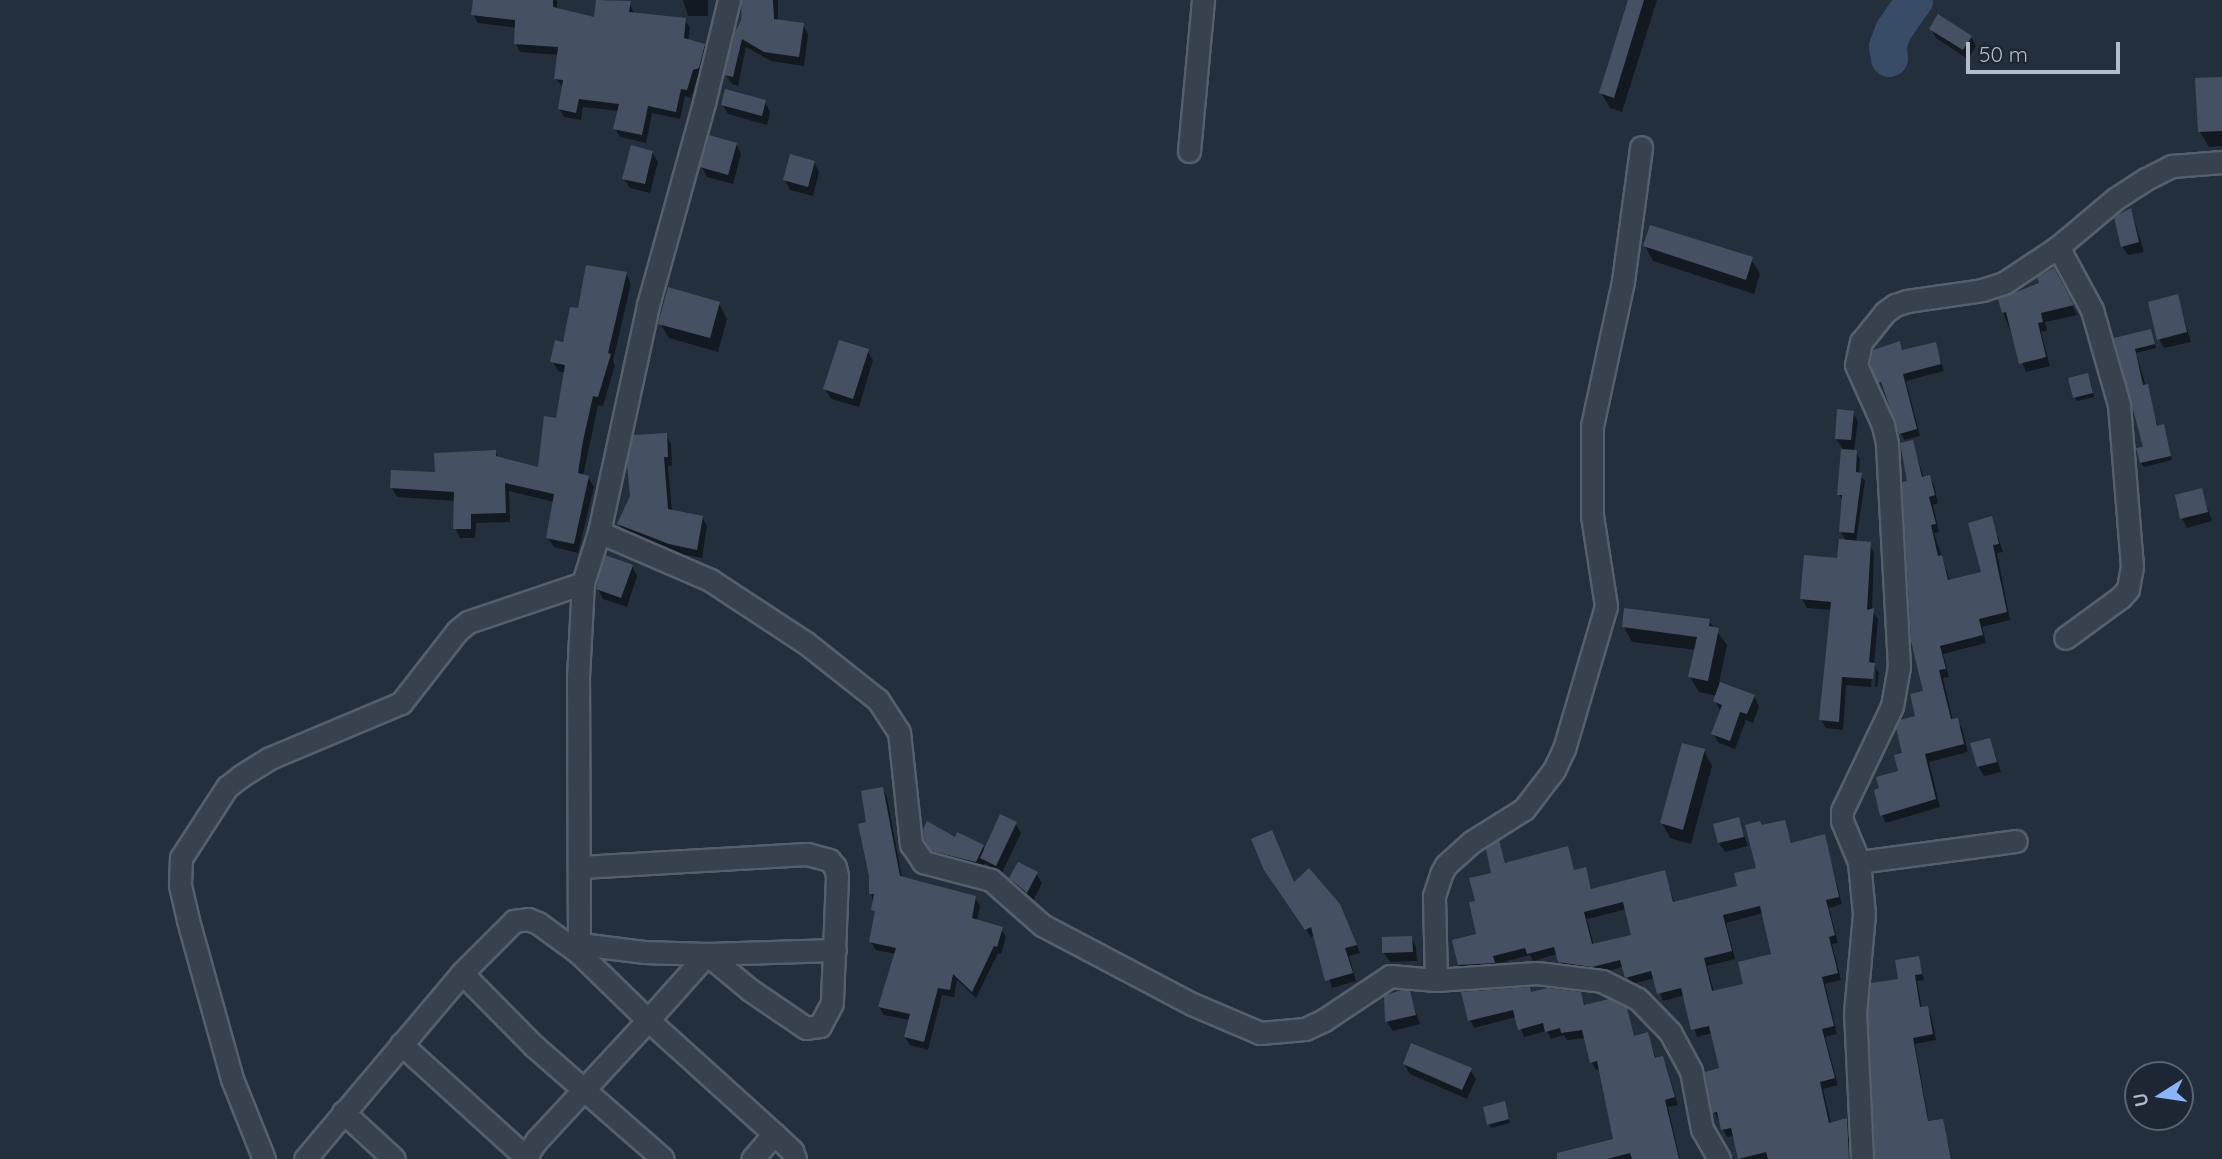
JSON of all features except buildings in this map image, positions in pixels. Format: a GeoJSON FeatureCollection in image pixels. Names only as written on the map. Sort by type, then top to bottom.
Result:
{"type":"FeatureCollection","features":[{"type":"Feature","properties":{"kind":"street"},"geometry":{"type":"LineString","coordinates":[[580,948],[578,677],[583,583],[599,532],[648,305],[704,103],[729,0]]}},
{"type":"Feature","properties":{"kind":"street"},"geometry":{"type":"LineString","coordinates":[[1189,151],[1203,0]]}},
{"type":"Feature","properties":{"kind":"street"},"geometry":{"type":"LineString","coordinates":[[1436,980],[1434,896],[1441,874],[1446,865],[1473,841],[1524,809],[1554,769],[1564,749],[1606,606],[1592,516],[1592,426],[1623,281],[1641,147]]}},
{"type":"Feature","properties":{"kind":"street"},"geometry":{"type":"LineString","coordinates":[[1862,1159],[1855,1013],[1864,927],[1859,862],[1842,821],[1842,811],[1892,706],[1899,667],[1886,443],[1883,425],[1856,365],[1856,354],[1861,342],[1885,312],[1895,305],[1994,287],[2058,247],[2115,199],[2146,179],[2172,166],[2222,162]]}},
{"type":"Feature","properties":{"kind":"street"},"geometry":{"type":"LineString","coordinates":[[2058,247],[2092,310],[2119,405],[2132,566],[2128,589],[2121,597],[2065,638]]}},
{"type":"Feature","properties":{"kind":"street"},"geometry":{"type":"LineString","coordinates":[[599,532],[710,580],[806,643],[878,700],[899,732],[911,845],[923,862],[991,880],[1002,886],[1042,925],[1192,1004],[1260,1033],[1289,1033],[1317,1024],[1390,976],[1436,980],[1506,974],[1565,974],[1602,981],[1638,999],[1670,1032],[1683,1052],[1691,1072],[1702,1129],[1719,1159]]}},
{"type":"Feature","properties":{"kind":"street"},"geometry":{"type":"LineString","coordinates":[[264,1159],[232,1079],[188,920],[180,885],[181,858],[227,787],[241,776],[270,758],[401,703],[457,631],[468,622],[583,583]]}},
{"type":"Feature","properties":{"kind":"street"},"geometry":{"type":"LineString","coordinates":[[1859,862],[2016,841]]}},
{"type":"Feature","properties":{"kind":"street"},"geometry":{"type":"LineString","coordinates":[[581,867],[818,855],[829,860],[837,876],[835,950],[832,1003],[824,1021],[814,1028],[806,1028],[750,990],[707,954]]}},
{"type":"Feature","properties":{"kind":"street"},"geometry":{"type":"LineString","coordinates":[[305,1159],[462,973],[505,926],[522,919],[538,923],[580,948],[648,1020],[792,1151],[795,1159]]}},
{"type":"Feature","properties":{"kind":"street"},"geometry":{"type":"LineString","coordinates":[[580,948],[707,954],[835,950]]}},
{"type":"Feature","properties":{"kind":"street"},"geometry":{"type":"LineString","coordinates":[[401,1044],[526,1158],[537,1140],[707,954]]}},
{"type":"Feature","properties":{"kind":"street"},"geometry":{"type":"LineString","coordinates":[[462,973],[534,1045],[663,1159]]}},
{"type":"Feature","properties":{"kind":"street"},"geometry":{"type":"LineString","coordinates":[[343,1112],[394,1159]]}},
{"type":"Feature","properties":{"kind":"street"},"geometry":{"type":"LineString","coordinates":[[752,1159],[774,1134]]}},
{"type":"Feature","properties":{"kind":"waterway"},"geometry":{"type":"LineString","coordinates":[[1889,58],[1887,46],[1893,30],[1914,0]]}}]}
